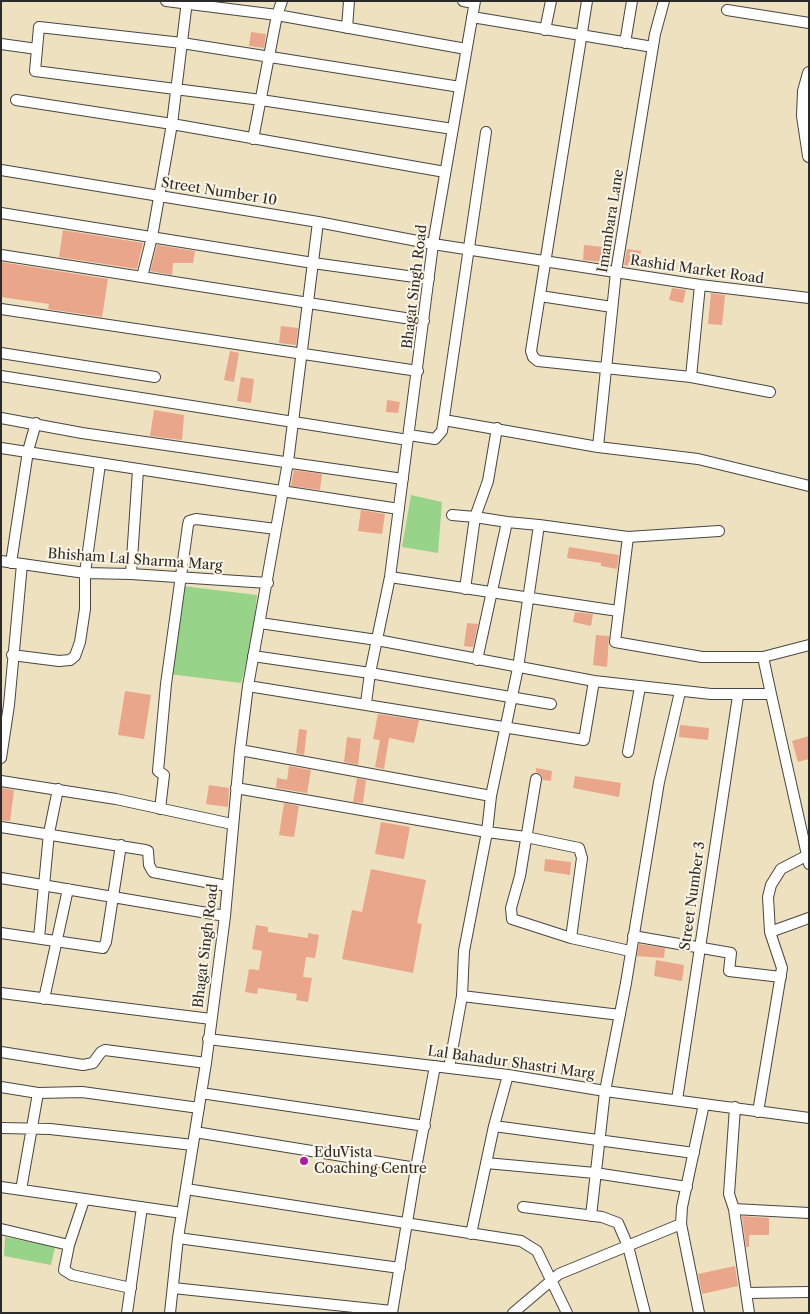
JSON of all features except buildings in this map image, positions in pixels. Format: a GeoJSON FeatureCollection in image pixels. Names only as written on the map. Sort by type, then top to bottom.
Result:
{"type":"FeatureCollection","features":[{"type":"Feature","properties":{"kind":"street"},"geometry":{"type":"LineString","coordinates":[[166,1],[277,15],[466,49]]}},
{"type":"Feature","properties":{"kind":"street"},"geometry":{"type":"LineString","coordinates":[[253,138],[277,15],[282,1]]}},
{"type":"Feature","properties":{"kind":"street"},"geometry":{"type":"LineString","coordinates":[[346,28],[349,1]]}},
{"type":"Feature","properties":{"kind":"street"},"geometry":{"type":"LineString","coordinates":[[463,1],[474,2]]}},
{"type":"Feature","properties":{"kind":"street"},"geometry":{"type":"LineString","coordinates":[[545,30],[551,1]]}},
{"type":"Feature","properties":{"kind":"street"},"geometry":{"type":"LineString","coordinates":[[587,1],[531,351],[534,359],[605,369],[691,377],[770,392]]}},
{"type":"Feature","properties":{"kind":"street"},"geometry":{"type":"LineString","coordinates":[[625,43],[632,1]]}},
{"type":"Feature","properties":{"kind":"street","name":"Imambara Lane"},"geometry":{"type":"LineString","coordinates":[[598,447],[616,272],[653,46],[664,1]]}},
{"type":"Feature","properties":{"kind":"street","name":"Bhagat Singh Road"},"geometry":{"type":"LineString","coordinates":[[366,703],[376,640],[390,577],[433,244],[474,2]]}},
{"type":"Feature","properties":{"kind":"street"},"geometry":{"type":"LineString","coordinates":[[142,277],[152,237],[172,124],[187,3]]}},
{"type":"Feature","properties":{"kind":"street"},"geometry":{"type":"LineString","coordinates":[[727,10],[809,23]]}},
{"type":"Feature","properties":{"kind":"street"},"geometry":{"type":"LineString","coordinates":[[472,17],[653,46]]}},
{"type":"Feature","properties":{"kind":"street"},"geometry":{"type":"LineString","coordinates":[[453,129],[261,100],[35,71],[39,27],[182,43],[460,87]]}},
{"type":"Feature","properties":{"kind":"street"},"geometry":{"type":"LineString","coordinates":[[1,44],[37,49]]}},
{"type":"Feature","properties":{"kind":"street"},"geometry":{"type":"LineString","coordinates":[[809,73],[803,116],[809,156]]}},
{"type":"Feature","properties":{"kind":"street"},"geometry":{"type":"LineString","coordinates":[[16,100],[172,124],[445,172]]}},
{"type":"Feature","properties":{"kind":"street"},"geometry":{"type":"LineString","coordinates":[[1,376],[291,422],[409,438],[435,439],[442,432],[444,420],[486,132]]}},
{"type":"Feature","properties":{"kind":"street","name":"Street Number 10"},"geometry":{"type":"LineString","coordinates":[[1,170],[318,222],[433,244]]}},
{"type":"Feature","properties":{"kind":"street"},"geometry":{"type":"LineString","coordinates":[[1,214],[428,279]]}},
{"type":"Feature","properties":{"kind":"street","name":"Bhagat Singh Road"},"geometry":{"type":"LineString","coordinates":[[170,1313],[178,1238],[206,1063],[225,916],[232,824],[248,686],[268,583],[281,492],[288,462],[291,422],[318,222]]}},
{"type":"Feature","properties":{"kind":"street","name":"Rashid Market Road"},"geometry":{"type":"LineString","coordinates":[[433,244],[700,285],[809,298]]}},
{"type":"Feature","properties":{"kind":"street"},"geometry":{"type":"LineString","coordinates":[[1,256],[424,321]]}},
{"type":"Feature","properties":{"kind":"street"},"geometry":{"type":"LineString","coordinates":[[691,377],[700,285]]}},
{"type":"Feature","properties":{"kind":"street"},"geometry":{"type":"LineString","coordinates":[[540,296],[612,307]]}},
{"type":"Feature","properties":{"kind":"street"},"geometry":{"type":"LineString","coordinates":[[1,309],[301,352],[418,371]]}},
{"type":"Feature","properties":{"kind":"street"},"geometry":{"type":"LineString","coordinates":[[1,352],[154,377]]}},
{"type":"Feature","properties":{"kind":"street"},"geometry":{"type":"LineString","coordinates":[[1,418],[82,433],[403,479]]}},
{"type":"Feature","properties":{"kind":"street"},"geometry":{"type":"LineString","coordinates":[[444,420],[598,447],[698,459],[809,486]]}},
{"type":"Feature","properties":{"kind":"street"},"geometry":{"type":"LineString","coordinates":[[1,758],[9,704],[12,655],[11,563],[28,451],[36,423]]}},
{"type":"Feature","properties":{"kind":"street"},"geometry":{"type":"LineString","coordinates":[[465,588],[475,517],[488,481],[497,428]]}},
{"type":"Feature","properties":{"kind":"street"},"geometry":{"type":"LineString","coordinates":[[1,448],[399,509]]}},
{"type":"Feature","properties":{"kind":"street"},"geometry":{"type":"LineString","coordinates":[[12,655],[59,661],[70,660],[75,656],[80,642],[85,609],[85,573],[100,464]]}},
{"type":"Feature","properties":{"kind":"street"},"geometry":{"type":"LineString","coordinates":[[130,574],[138,470]]}},
{"type":"Feature","properties":{"kind":"street"},"geometry":{"type":"LineString","coordinates":[[452,515],[628,537],[718,531]]}},
{"type":"Feature","properties":{"kind":"street"},"geometry":{"type":"LineString","coordinates":[[160,809],[164,775],[158,771],[166,684],[188,524],[192,520],[276,529]]}},
{"type":"Feature","properties":{"kind":"street"},"geometry":{"type":"LineString","coordinates":[[477,660],[507,522]]}},
{"type":"Feature","properties":{"kind":"street"},"geometry":{"type":"LineString","coordinates":[[449,1068],[462,996],[464,951],[487,832],[491,796],[518,668],[526,598],[539,525]]}},
{"type":"Feature","properties":{"kind":"street"},"geometry":{"type":"LineString","coordinates":[[628,537],[614,640],[618,644],[710,658],[763,657],[809,645]]}},
{"type":"Feature","properties":{"kind":"street","name":"Bhisham Lal Sharma Marg"},"geometry":{"type":"LineString","coordinates":[[11,563],[85,573],[268,583]]}},
{"type":"Feature","properties":{"kind":"street"},"geometry":{"type":"LineString","coordinates":[[390,577],[618,611]]}},
{"type":"Feature","properties":{"kind":"street"},"geometry":{"type":"LineString","coordinates":[[260,623],[376,640],[594,681],[680,692],[738,696],[771,694]]}},
{"type":"Feature","properties":{"kind":"street"},"geometry":{"type":"LineString","coordinates":[[254,656],[370,673],[550,704]]}},
{"type":"Feature","properties":{"kind":"street"},"geometry":{"type":"LineString","coordinates":[[758,1112],[781,977],[781,961],[770,932],[768,897],[771,885],[781,869],[807,860],[763,657]]}},
{"type":"Feature","properties":{"kind":"street"},"geometry":{"type":"LineString","coordinates":[[248,686],[366,703],[584,740],[594,681]]}},
{"type":"Feature","properties":{"kind":"street"},"geometry":{"type":"LineString","coordinates":[[628,752],[640,687]]}},
{"type":"Feature","properties":{"kind":"street"},"geometry":{"type":"LineString","coordinates":[[591,1216],[605,1091],[620,1014],[659,782],[680,692]]}},
{"type":"Feature","properties":{"kind":"street","name":"Street Number 3"},"geometry":{"type":"LineString","coordinates":[[677,1100],[738,696]]}},
{"type":"Feature","properties":{"kind":"street"},"geometry":{"type":"LineString","coordinates":[[240,750],[491,796]]}},
{"type":"Feature","properties":{"kind":"street"},"geometry":{"type":"LineString","coordinates":[[536,779],[520,876],[512,908],[512,919],[571,938],[630,951]]}},
{"type":"Feature","properties":{"kind":"street"},"geometry":{"type":"LineString","coordinates":[[1,780],[58,789],[232,824]]}},
{"type":"Feature","properties":{"kind":"street"},"geometry":{"type":"LineString","coordinates":[[236,788],[487,832],[526,837],[579,848],[581,852],[571,938]]}},
{"type":"Feature","properties":{"kind":"street"},"geometry":{"type":"LineString","coordinates":[[39,938],[43,885],[58,789]]}},
{"type":"Feature","properties":{"kind":"street"},"geometry":{"type":"LineString","coordinates":[[1,827],[50,833],[148,851],[149,866],[154,872],[227,886]]}},
{"type":"Feature","properties":{"kind":"street"},"geometry":{"type":"LineString","coordinates":[[1,933],[99,948],[105,946],[122,846]]}},
{"type":"Feature","properties":{"kind":"street"},"geometry":{"type":"LineString","coordinates":[[1,878],[225,916]]}},
{"type":"Feature","properties":{"kind":"street"},"geometry":{"type":"LineString","coordinates":[[44,999],[55,941],[68,889]]}},
{"type":"Feature","properties":{"kind":"street"},"geometry":{"type":"LineString","coordinates":[[770,932],[809,918]]}},
{"type":"Feature","properties":{"kind":"street"},"geometry":{"type":"LineString","coordinates":[[633,936],[730,953],[729,971],[781,977]]}},
{"type":"Feature","properties":{"kind":"street"},"geometry":{"type":"LineString","coordinates":[[1,993],[211,1019]]}},
{"type":"Feature","properties":{"kind":"street"},"geometry":{"type":"LineString","coordinates":[[462,996],[620,1014]]}},
{"type":"Feature","properties":{"kind":"street","name":"Lal Bahadur Shastri Marg"},"geometry":{"type":"LineString","coordinates":[[208,1039],[508,1074],[605,1091],[809,1118]]}},
{"type":"Feature","properties":{"kind":"street"},"geometry":{"type":"LineString","coordinates":[[1,1052],[83,1065],[93,1063],[101,1052],[105,1050],[206,1063]]}},
{"type":"Feature","properties":{"kind":"street"},"geometry":{"type":"LineString","coordinates":[[173,1288],[392,1312],[435,1066]]}},
{"type":"Feature","properties":{"kind":"street"},"geometry":{"type":"LineString","coordinates":[[471,1234],[494,1126],[508,1074]]}},
{"type":"Feature","properties":{"kind":"street"},"geometry":{"type":"LineString","coordinates":[[1,1087],[38,1093],[82,1092],[199,1108]]}},
{"type":"Feature","properties":{"kind":"street"},"geometry":{"type":"LineString","coordinates":[[21,1190],[38,1093]]}},
{"type":"Feature","properties":{"kind":"street"},"geometry":{"type":"LineString","coordinates":[[201,1093],[425,1126]]}},
{"type":"Feature","properties":{"kind":"street"},"geometry":{"type":"LineString","coordinates":[[700,1313],[681,1224],[704,1104]]}},
{"type":"Feature","properties":{"kind":"street"},"geometry":{"type":"LineString","coordinates":[[735,1108],[729,1194],[734,1209],[749,1313]]}},
{"type":"Feature","properties":{"kind":"street"},"geometry":{"type":"LineString","coordinates":[[494,1126],[694,1153]]}},
{"type":"Feature","properties":{"kind":"street"},"geometry":{"type":"LineString","coordinates":[[1,1128],[33,1129],[193,1145]]}},
{"type":"Feature","properties":{"kind":"street"},"geometry":{"type":"LineString","coordinates":[[195,1132],[416,1168]]}},
{"type":"Feature","properties":{"kind":"street"},"geometry":{"type":"LineString","coordinates":[[486,1163],[596,1173],[687,1187]]}},
{"type":"Feature","properties":{"kind":"street"},"geometry":{"type":"LineString","coordinates":[[1,1187],[182,1213]]}},
{"type":"Feature","properties":{"kind":"street"},"geometry":{"type":"LineString","coordinates":[[186,1189],[522,1241],[537,1251],[552,1278],[567,1313]]}},
{"type":"Feature","properties":{"kind":"street"},"geometry":{"type":"LineString","coordinates":[[84,1200],[64,1266],[67,1273],[131,1288]]}},
{"type":"Feature","properties":{"kind":"street"},"geometry":{"type":"LineString","coordinates":[[127,1313],[142,1207]]}},
{"type":"Feature","properties":{"kind":"street"},"geometry":{"type":"LineString","coordinates":[[523,1207],[612,1219],[618,1223],[628,1246],[645,1313]]}},
{"type":"Feature","properties":{"kind":"street"},"geometry":{"type":"LineString","coordinates":[[734,1209],[809,1213]]}},
{"type":"Feature","properties":{"kind":"street"},"geometry":{"type":"LineString","coordinates":[[513,1313],[552,1278],[681,1224]]}},
{"type":"Feature","properties":{"kind":"street"},"geometry":{"type":"LineString","coordinates":[[1,1229],[69,1245]]}},
{"type":"Feature","properties":{"kind":"street"},"geometry":{"type":"LineString","coordinates":[[178,1238],[400,1268]]}},
{"type":"Feature","properties":{"kind":"street"},"geometry":{"type":"LineString","coordinates":[[747,1293],[809,1292]]}},
{"type":"Feature","properties":{"kind":"green space"},"geometry":{"type":"Polygon","coordinates":[[[411,495],[442,502],[438,553],[402,547],[411,495]]]}},
{"type":"Feature","properties":{"kind":"green space"},"geometry":{"type":"Polygon","coordinates":[[[183,586],[257,595],[252,642],[241,683],[169,674],[183,586]]]}},
{"type":"Feature","properties":{"kind":"green space"},"geometry":{"type":"Polygon","coordinates":[[[5,1237],[55,1247],[51,1265],[4,1256],[5,1237]]]}},
{"type":"Feature","properties":{"kind":"place","name":"EduVista Coaching Centre"},"geometry":{"type":"Point","coordinates":[304,1161]}}]}
